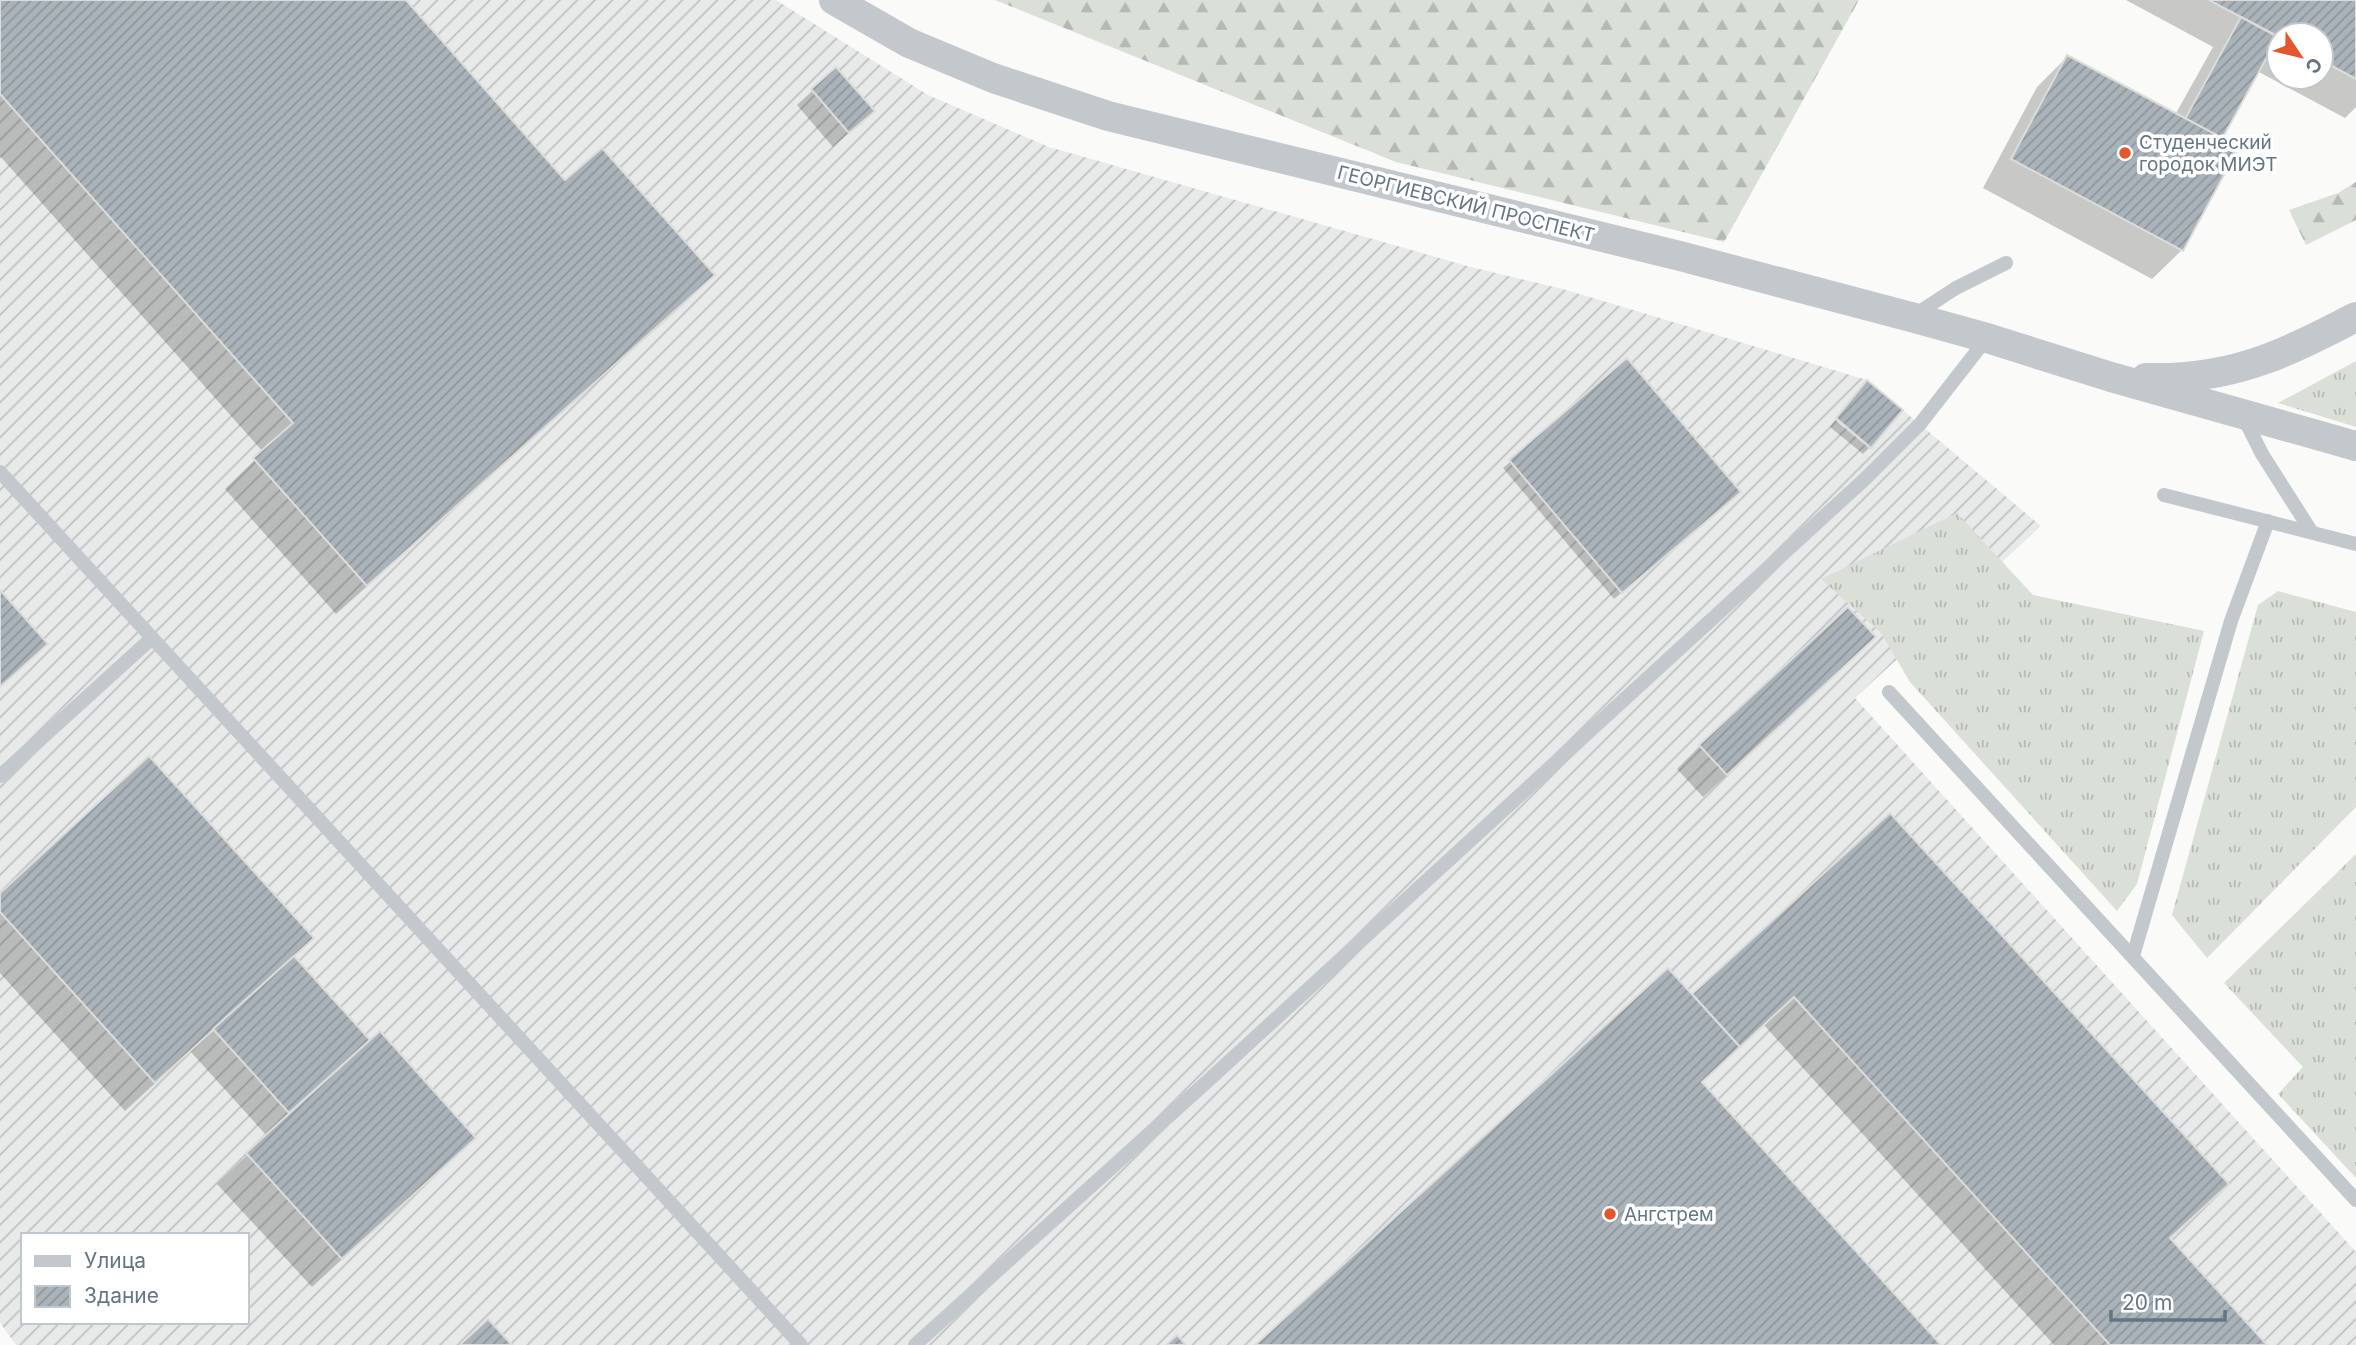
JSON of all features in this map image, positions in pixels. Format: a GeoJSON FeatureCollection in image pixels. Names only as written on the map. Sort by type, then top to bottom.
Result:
{"type":"FeatureCollection","features":[{"type":"Feature","properties":{"kind":"street","name":"ГЕОРГИЕВСКИЙ ПРОСПЕКТ"},"geometry":{"type":"LineString","coordinates":[[834,0],[921,48],[993,78],[1108,116],[1681,256],[1987,338],[2111,377],[2356,446]]}},
{"type":"Feature","properties":{"kind":"street","name":"ГЕОРГИЕВСКИЙ ПРОСПЕКТ"},"geometry":{"type":"LineString","coordinates":[[2111,377],[2169,379],[2213,373],[2262,361],[2356,317]]}},
{"type":"Feature","properties":{"kind":"street"},"geometry":{"type":"LineString","coordinates":[[2241,412],[2245,388],[2262,361]]}},
{"type":"Feature","properties":{"kind":"lane"},"geometry":{"type":"LineString","coordinates":[[1911,317],[1956,288],[2006,263]]}},
{"type":"Feature","properties":{"kind":"lane"},"geometry":{"type":"LineString","coordinates":[[915,1345],[1222,1069],[1867,478],[1920,424],[1987,338]]}},
{"type":"Feature","properties":{"kind":"lane"},"geometry":{"type":"LineString","coordinates":[[2241,412],[2262,454],[2311,531]]}},
{"type":"Feature","properties":{"kind":"lane"},"geometry":{"type":"LineString","coordinates":[[0,472],[801,1345]]}},
{"type":"Feature","properties":{"kind":"lane"},"geometry":{"type":"LineString","coordinates":[[2164,495],[2356,544]]}},
{"type":"Feature","properties":{"kind":"lane"},"geometry":{"type":"LineString","coordinates":[[2133,956],[2231,621],[2268,521]]}},
{"type":"Feature","properties":{"kind":"lane"},"geometry":{"type":"LineString","coordinates":[[0,776],[152,638]]}},
{"type":"Feature","properties":{"kind":"lane"},"geometry":{"type":"LineString","coordinates":[[1889,692],[2356,1200]]}},
{"type":"Feature","properties":{"kind":"shaded area"},"geometry":{"type":"Polygon","coordinates":[[[0,0],[776,0],[928,95],[1049,147],[1471,267],[1563,289],[1867,380],[2041,526],[1855,698],[2356,1252],[2356,1345],[16,1345],[0,1323],[0,0]]]}},
{"type":"Feature","properties":{"kind":"green space"},"geometry":{"type":"Polygon","coordinates":[[[995,0],[1859,0],[1724,242],[1396,162],[995,0]]]}},
{"type":"Feature","properties":{"kind":"green space"},"geometry":{"type":"Polygon","coordinates":[[[2356,182],[2356,220],[2306,245],[2289,210],[2338,193],[2356,182]]]}},
{"type":"Feature","properties":{"kind":"green space"},"geometry":{"type":"Polygon","coordinates":[[[2356,361],[2356,427],[2278,403],[2356,361]]]}},
{"type":"Feature","properties":{"kind":"green space"},"geometry":{"type":"Polygon","coordinates":[[[1957,513],[2033,595],[2204,631],[2137,884],[2117,911],[1910,682],[1881,633],[1821,579],[1957,513]]]}},
{"type":"Feature","properties":{"kind":"green space"},"geometry":{"type":"Polygon","coordinates":[[[2278,591],[2356,612],[2356,807],[2207,958],[2172,915],[2258,605],[2278,591]]]}},
{"type":"Feature","properties":{"kind":"green space"},"geometry":{"type":"Polygon","coordinates":[[[2356,854],[2356,1178],[2278,1094],[2303,1067],[2224,983],[2356,854]]]}},
{"type":"Feature","properties":{"kind":"building"},"geometry":{"type":"Polygon","coordinates":[[[0,0],[406,0],[565,180],[602,148],[715,275],[367,586],[253,458],[293,423],[0,94],[0,0]]]}},
{"type":"Feature","properties":{"kind":"building"},"geometry":{"type":"Polygon","coordinates":[[[2209,0],[2356,0],[2356,79],[2335,68],[2335,21],[2265,21],[2265,30],[2209,0]]]}},
{"type":"Feature","properties":{"kind":"building"},"geometry":{"type":"Polygon","coordinates":[[[2241,17],[2265,30],[2265,61],[2222,139],[2185,119],[2241,17]]]}},
{"type":"Feature","properties":{"kind":"building","name":"Студенческий городок МИЭТ"},"geometry":{"type":"Polygon","coordinates":[[[2067,55],[2239,147],[2183,251],[2011,159],[2067,55]]]}},
{"type":"Feature","properties":{"kind":"building"},"geometry":{"type":"Polygon","coordinates":[[[836,67],[875,111],[849,133],[811,89],[836,67]]]}},
{"type":"Feature","properties":{"kind":"building"},"geometry":{"type":"Polygon","coordinates":[[[1627,358],[1741,492],[1622,593],[1509,460],[1627,358]]]}},
{"type":"Feature","properties":{"kind":"building"},"geometry":{"type":"Polygon","coordinates":[[[1867,380],[1903,410],[1871,448],[1836,418],[1867,380]]]}},
{"type":"Feature","properties":{"kind":"building"},"geometry":{"type":"Polygon","coordinates":[[[0,590],[48,644],[0,687],[0,590]]]}},
{"type":"Feature","properties":{"kind":"building"},"geometry":{"type":"Polygon","coordinates":[[[1848,607],[1876,637],[1727,775],[1699,745],[1848,607]]]}},
{"type":"Feature","properties":{"kind":"building"},"geometry":{"type":"Polygon","coordinates":[[[149,756],[314,938],[155,1083],[0,912],[0,893],[149,756]]]}},
{"type":"Feature","properties":{"kind":"building"},"geometry":{"type":"Polygon","coordinates":[[[1890,813],[2229,1184],[2170,1238],[2267,1345],[2110,1345],[1794,997],[1740,1047],[1692,994],[1890,813]]]}},
{"type":"Feature","properties":{"kind":"building"},"geometry":{"type":"Polygon","coordinates":[[[294,956],[370,1040],[289,1113],[213,1029],[294,956]]]}},
{"type":"Feature","properties":{"kind":"building","name":"Ангстрем"},"geometry":{"type":"Polygon","coordinates":[[[1668,968],[1740,1047],[1702,1082],[1941,1345],[1255,1345],[1668,968]]]}},
{"type":"Feature","properties":{"kind":"building"},"geometry":{"type":"Polygon","coordinates":[[[380,1031],[476,1138],[342,1259],[246,1153],[380,1031]]]}},
{"type":"Feature","properties":{"kind":"building"},"geometry":{"type":"Polygon","coordinates":[[[488,1319],[512,1345],[460,1345],[488,1319]]]}},
{"type":"Feature","properties":{"kind":"building"},"geometry":{"type":"Polygon","coordinates":[[[1177,1335],[1186,1345],[1166,1345],[1177,1335]]]}},
{"type":"Feature","properties":{"kind":"place","name":"Студенческий городок МИЭТ"},"geometry":{"type":"Point","coordinates":[2125,153]}},
{"type":"Feature","properties":{"kind":"place","name":"Ангстрем"},"geometry":{"type":"Point","coordinates":[1610,1214]}}]}
